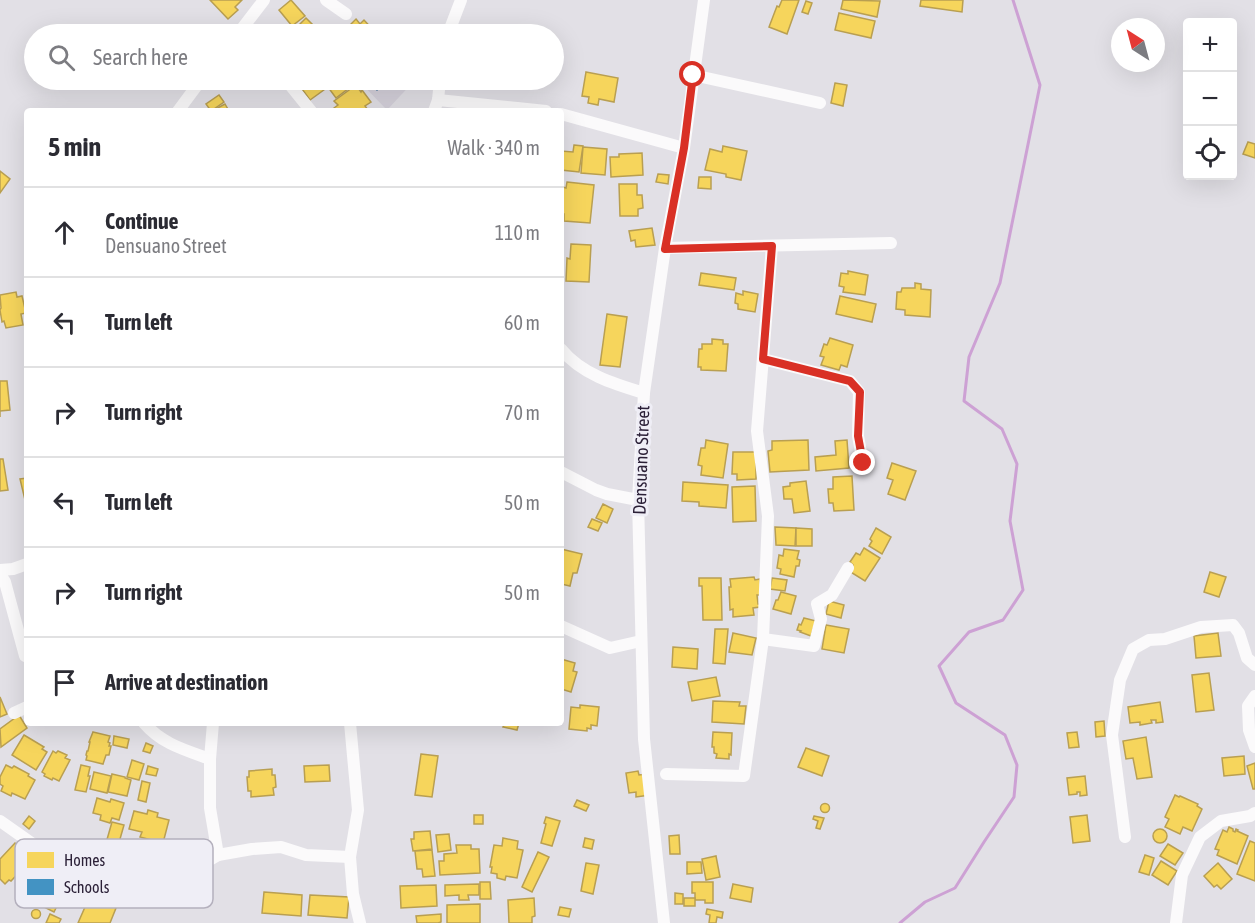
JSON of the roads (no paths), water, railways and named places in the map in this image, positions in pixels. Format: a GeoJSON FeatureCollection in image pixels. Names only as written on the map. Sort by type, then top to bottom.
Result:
{"type":"FeatureCollection","features":[{"type":"Feature","properties":{"kind":"street"},"geometry":{"type":"LineString","coordinates":[[249,24],[264,0]]}},
{"type":"Feature","properties":{"kind":"street"},"geometry":{"type":"LineString","coordinates":[[326,0],[346,14]]}},
{"type":"Feature","properties":{"kind":"street"},"geometry":{"type":"LineString","coordinates":[[452,24],[461,0]]}},
{"type":"Feature","properties":{"kind":"street","name":"Densuano Street"},"geometry":{"type":"LineString","coordinates":[[664,923],[644,739],[638,500],[644,393],[665,249],[684,148],[704,0]]}},
{"type":"Feature","properties":{"kind":"street"},"geometry":{"type":"LineString","coordinates":[[693,75],[820,103]]}},
{"type":"Feature","properties":{"kind":"street"},"geometry":{"type":"LineString","coordinates":[[180,108],[194,90]]}},
{"type":"Feature","properties":{"kind":"street"},"geometry":{"type":"LineString","coordinates":[[294,90],[309,108]]}},
{"type":"Feature","properties":{"kind":"street"},"geometry":{"type":"LineString","coordinates":[[438,90],[436,105],[491,108]]}},
{"type":"Feature","properties":{"kind":"street"},"geometry":{"type":"LineString","coordinates":[[564,115],[684,148]]}},
{"type":"Feature","properties":{"kind":"street"},"geometry":{"type":"LineString","coordinates":[[665,249],[891,243]]}},
{"type":"Feature","properties":{"kind":"street"},"geometry":{"type":"LineString","coordinates":[[666,774],[744,776],[763,639],[768,516],[757,431],[772,246]]}},
{"type":"Feature","properties":{"kind":"street"},"geometry":{"type":"LineString","coordinates":[[564,353],[568,358],[604,381],[644,393]]}},
{"type":"Feature","properties":{"kind":"street"},"geometry":{"type":"LineString","coordinates":[[763,359],[850,381],[860,392],[858,436],[863,463]]}},
{"type":"Feature","properties":{"kind":"street"},"geometry":{"type":"LineString","coordinates":[[564,474],[607,494],[638,500]]}},
{"type":"Feature","properties":{"kind":"street"},"geometry":{"type":"LineString","coordinates":[[24,565],[0,572],[5,582],[24,653]]}},
{"type":"Feature","properties":{"kind":"street"},"geometry":{"type":"LineString","coordinates":[[763,639],[814,646],[821,619],[817,604],[832,595],[848,568]]}},
{"type":"Feature","properties":{"kind":"street"},"geometry":{"type":"LineString","coordinates":[[1125,837],[1112,735],[1120,680],[1132,650],[1149,640],[1165,639],[1201,627],[1233,625],[1239,633],[1247,658],[1255,665]]}},
{"type":"Feature","properties":{"kind":"street"},"geometry":{"type":"LineString","coordinates":[[564,627],[609,648],[642,640]]}},
{"type":"Feature","properties":{"kind":"street"},"geometry":{"type":"LineString","coordinates":[[1255,696],[1248,706],[1250,730],[1255,747]]}},
{"type":"Feature","properties":{"kind":"street"},"geometry":{"type":"LineString","coordinates":[[14,713],[24,708]]}},
{"type":"Feature","properties":{"kind":"street"},"geometry":{"type":"LineString","coordinates":[[146,726],[171,745],[210,759]]}},
{"type":"Feature","properties":{"kind":"street"},"geometry":{"type":"LineString","coordinates":[[213,726],[210,808],[218,855]]}},
{"type":"Feature","properties":{"kind":"street"},"geometry":{"type":"LineString","coordinates":[[350,726],[358,810],[350,857],[353,894],[360,923]]}},
{"type":"Feature","properties":{"kind":"street"},"geometry":{"type":"LineString","coordinates":[[1176,923],[1182,875],[1200,837],[1221,821],[1255,813]]}},
{"type":"Feature","properties":{"kind":"street"},"geometry":{"type":"LineString","coordinates":[[0,821],[26,839]]}},
{"type":"Feature","properties":{"kind":"street"},"geometry":{"type":"LineString","coordinates":[[213,858],[252,849],[281,847],[306,855],[350,857]]}},
{"type":"Feature","properties":{"kind":"waterway"},"geometry":{"type":"LineString","coordinates":[[900,923],[925,902],[955,888],[1014,797],[1017,765],[1005,735],[956,703],[939,666],[969,632],[1003,620],[1023,590],[1010,521],[1017,464],[1002,429],[964,401],[969,357],[1000,283],[1040,85],[1013,0]]}}]}
